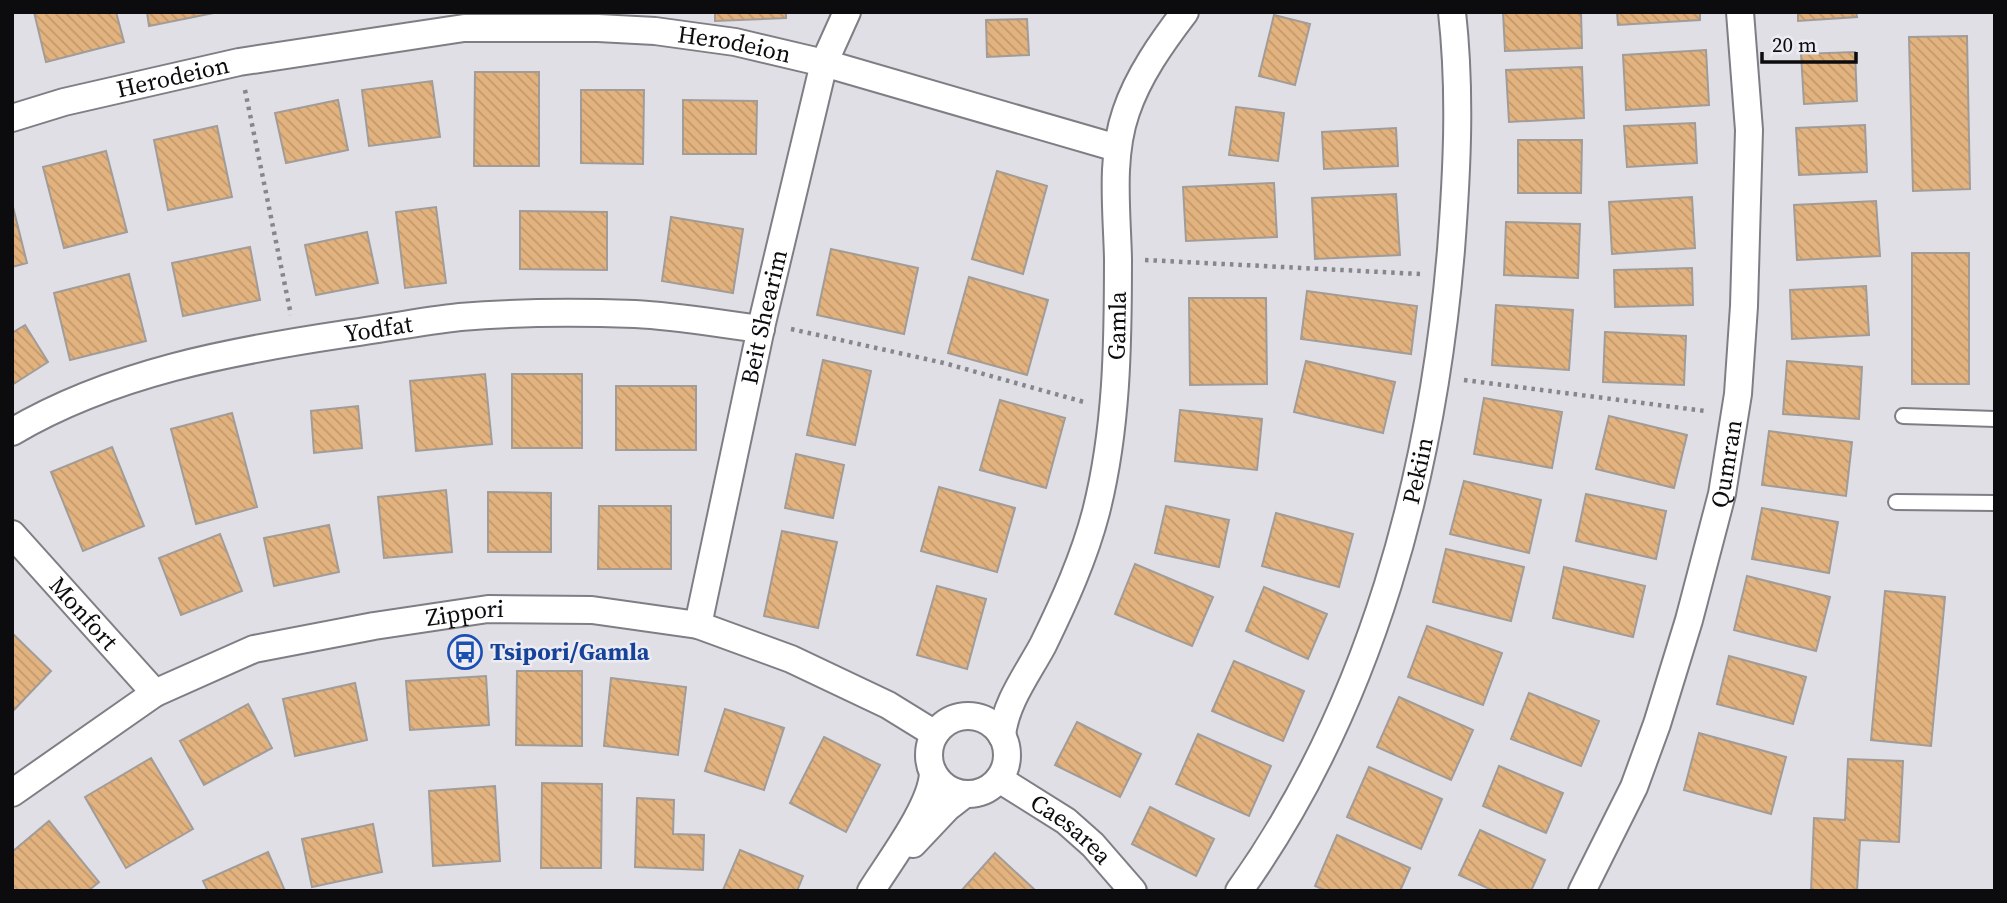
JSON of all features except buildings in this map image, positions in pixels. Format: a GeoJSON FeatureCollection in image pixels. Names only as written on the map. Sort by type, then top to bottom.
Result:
{"type":"FeatureCollection","features":[{"type":"Feature","properties":{"kind":"street","name":"Beit Shearim"},"geometry":{"type":"LineString","coordinates":[[698,625],[762,326],[824,63],[847,12]]}},
{"type":"Feature","properties":{"kind":"street","name":"Gamla"},"geometry":{"type":"LineString","coordinates":[[1002,736],[1015,697],[1081,563],[1096,513],[1114,411],[1118,352],[1117,148],[1126,112],[1144,72],[1185,12]]}},
{"type":"Feature","properties":{"kind":"street","name":"Pekiin"},"geometry":{"type":"LineString","coordinates":[[1239,891],[1260,861],[1307,778],[1354,681],[1384,598],[1406,524],[1436,376],[1449,275],[1459,123],[1452,12]]}},
{"type":"Feature","properties":{"kind":"street","name":"Qumran"},"geometry":{"type":"LineString","coordinates":[[1582,891],[1634,787],[1657,724],[1723,494],[1735,415],[1744,306],[1749,130],[1740,12]]}},
{"type":"Feature","properties":{"kind":"street","name":"Herodeion"},"geometry":{"type":"LineString","coordinates":[[12,118],[64,102],[239,62],[464,28],[598,28],[655,31],[735,42],[824,63],[1117,148]]}},
{"type":"Feature","properties":{"kind":"street","name":"Yodfat"},"geometry":{"type":"LineString","coordinates":[[12,432],[61,407],[137,378],[198,361],[296,342],[459,317],[509,314],[638,314],[762,326]]}},
{"type":"Feature","properties":{"kind":"street","name":"Monfort"},"geometry":{"type":"LineString","coordinates":[[12,534],[155,693]]}},
{"type":"Feature","properties":{"kind":"street","name":"Zippori"},"geometry":{"type":"LineString","coordinates":[[12,793],[155,693],[254,649],[374,626],[488,609],[592,610],[698,625],[791,659],[888,705],[935,734]]}},
{"type":"Feature","properties":{"kind":"street","name":"Gamla"},"geometry":{"type":"LineString","coordinates":[[980,718],[1014,685],[1043,644]]}},
{"type":"Feature","properties":{"kind":"street"},"geometry":{"type":"LineString","coordinates":[[967,716],[991,723],[1002,736],[1007,756],[999,779],[985,790],[965,794],[947,808],[873,891],[922,809],[929,792],[933,773],[929,753],[935,734],[944,724],[955,718],[967,716]]}},
{"type":"Feature","properties":{"kind":"street"},"geometry":{"type":"LineString","coordinates":[[933,773],[946,788],[965,794]]}},
{"type":"Feature","properties":{"kind":"street","name":"Caesarea"},"geometry":{"type":"LineString","coordinates":[[999,779],[1066,821],[1093,845],[1133,891]]}},
{"type":"Feature","properties":{"kind":"lane"},"geometry":{"type":"LineString","coordinates":[[1903,416],[1995,419]]}},
{"type":"Feature","properties":{"kind":"lane"},"geometry":{"type":"LineString","coordinates":[[1896,502],[1995,503]]}},
{"type":"Feature","properties":{"kind":"path"},"geometry":{"type":"LineString","coordinates":[[239,62],[296,342]]}},
{"type":"Feature","properties":{"kind":"path"},"geometry":{"type":"LineString","coordinates":[[1118,258],[1449,275]]}},
{"type":"Feature","properties":{"kind":"path"},"geometry":{"type":"LineString","coordinates":[[762,326],[944,363],[1114,411]]}},
{"type":"Feature","properties":{"kind":"path"},"geometry":{"type":"LineString","coordinates":[[1436,376],[1735,415]]}},
{"type":"Feature","properties":{"kind":"place","name":"Tsipori/Gamla"},"geometry":{"type":"Point","coordinates":[465,652]}}]}
